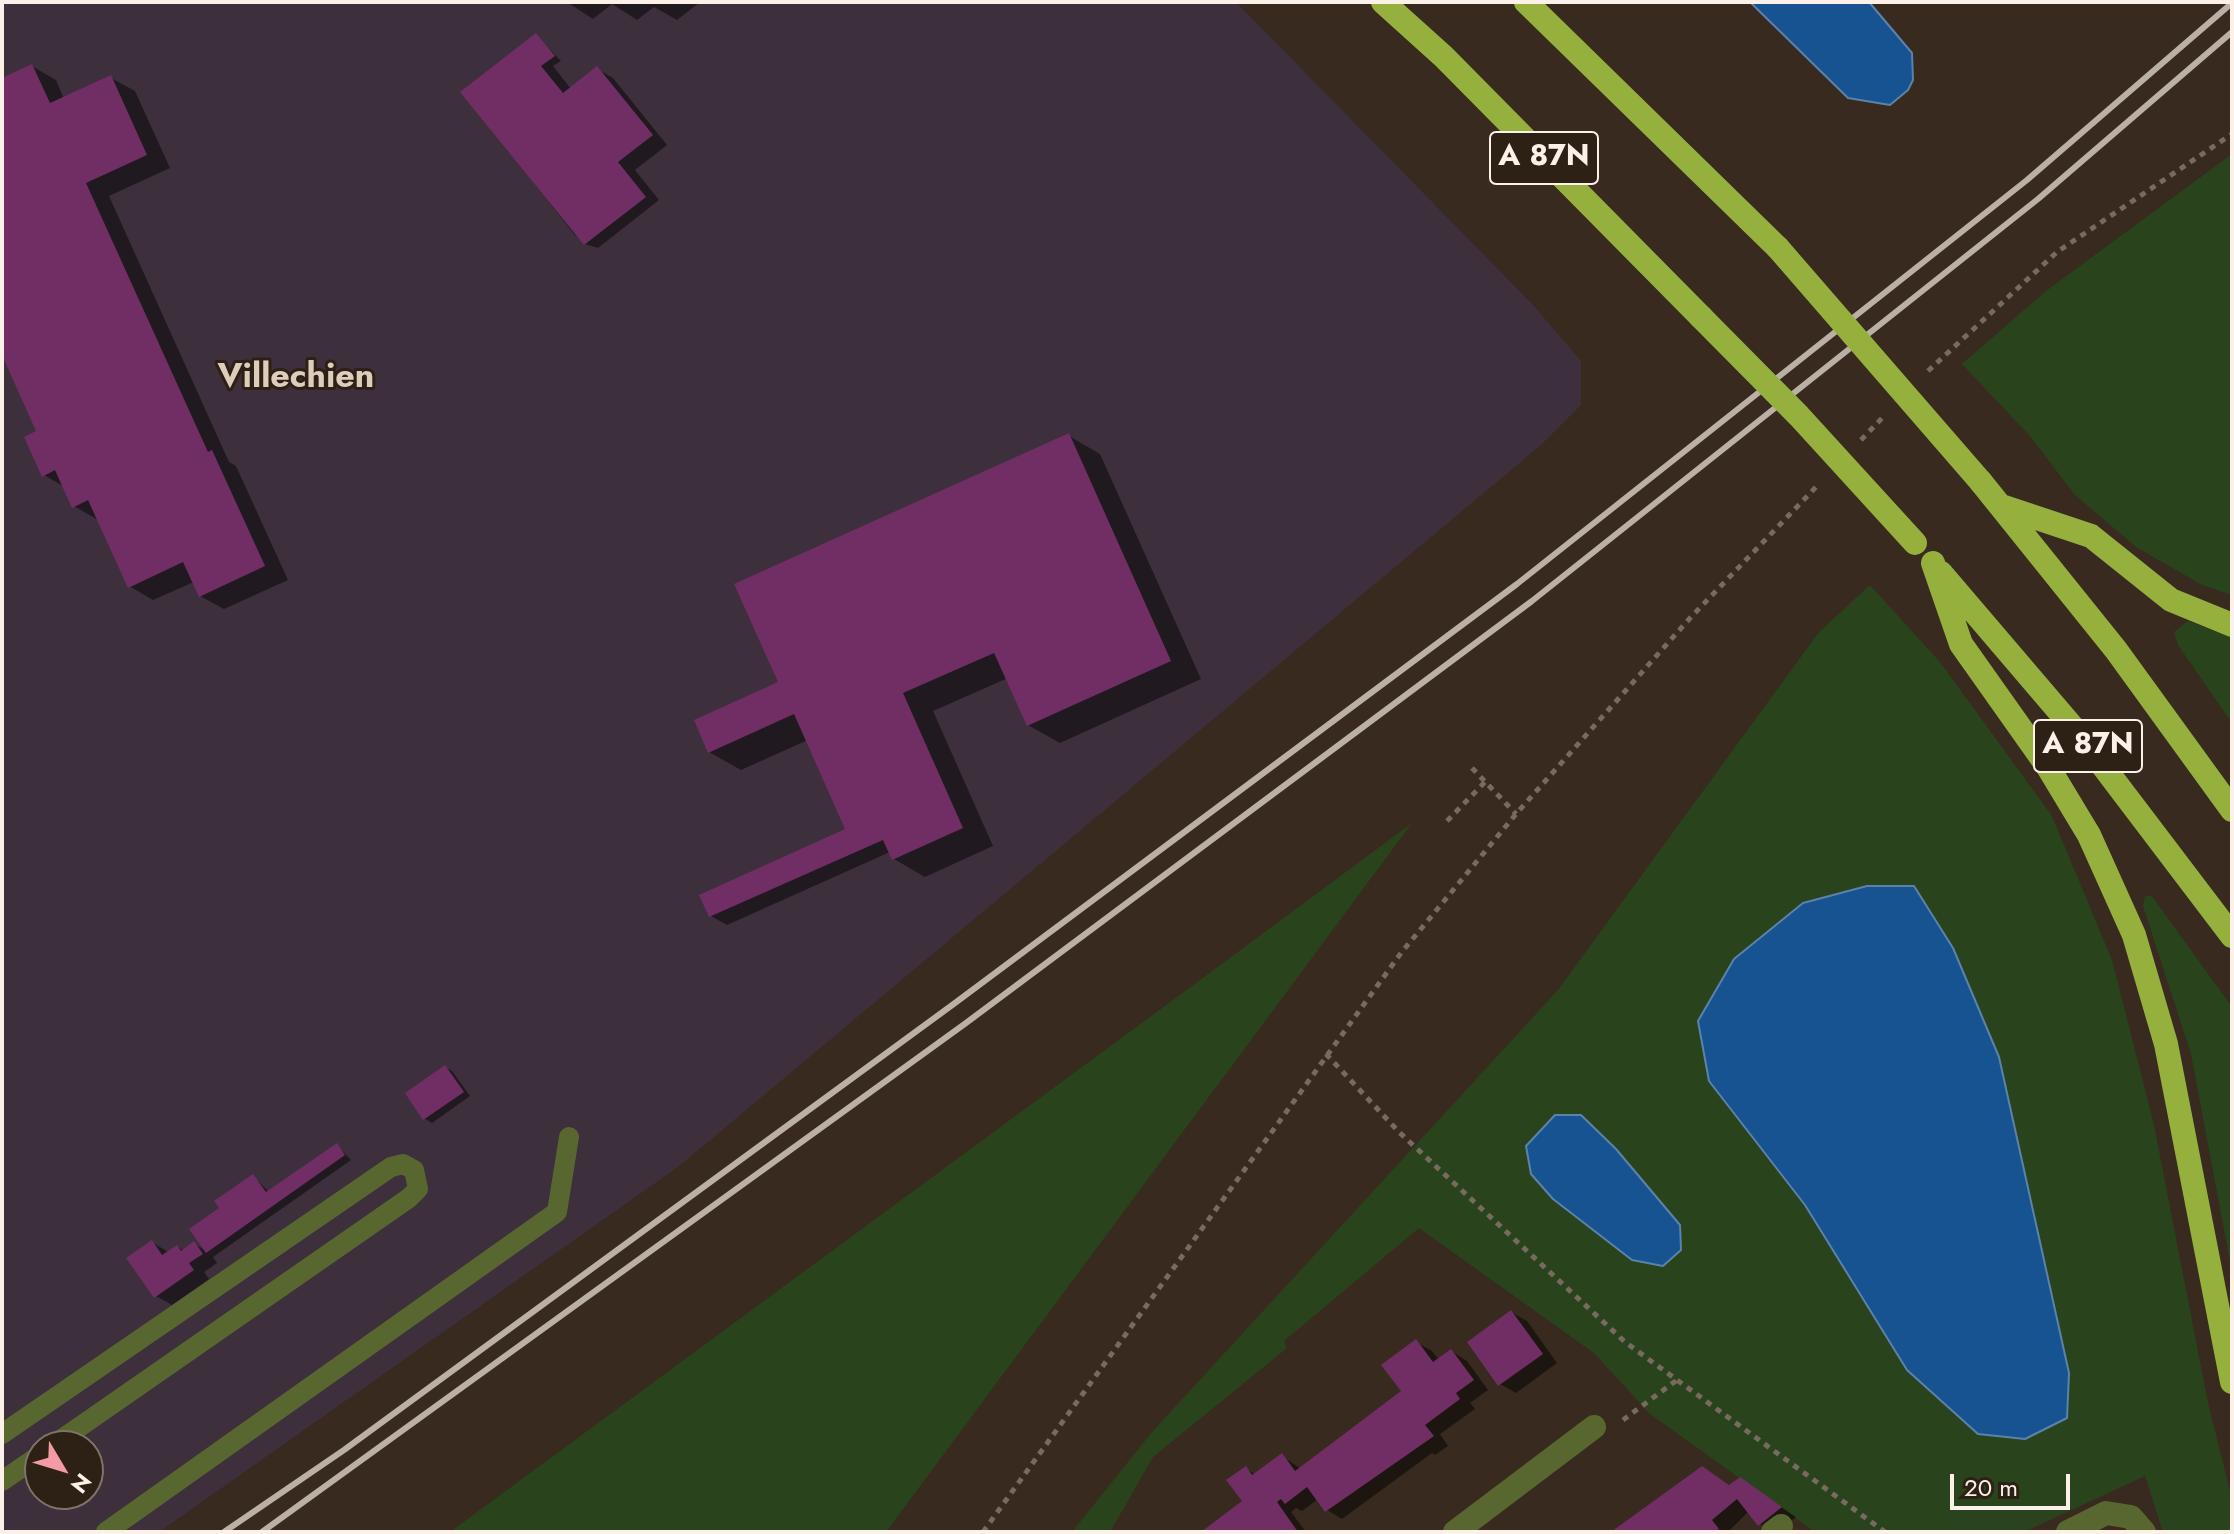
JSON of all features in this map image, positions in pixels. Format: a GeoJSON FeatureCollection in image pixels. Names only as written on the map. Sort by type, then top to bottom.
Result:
{"type":"FeatureCollection","features":[{"type":"Feature","properties":{"kind":"highway","name":"A 87N"},"geometry":{"type":"LineString","coordinates":[[1383,2],[1444,57],[1799,416],[1915,543],[2081,737],[2232,936]]}},
{"type":"Feature","properties":{"kind":"highway","name":"A 87N"},"geometry":{"type":"LineString","coordinates":[[1526,2],[1778,248],[2004,507],[2116,650],[2232,810]]}},
{"type":"Feature","properties":{"kind":"highway"},"geometry":{"type":"LineString","coordinates":[[2004,507],[2091,536],[2171,600],[2221,624],[2232,625]]}},
{"type":"Feature","properties":{"kind":"highway"},"geometry":{"type":"LineString","coordinates":[[1933,563],[1961,644],[2048,767],[2089,835],[2134,935],[2166,1044],[2232,1382]]}},
{"type":"Feature","properties":{"kind":"street"},"geometry":{"type":"LineString","coordinates":[[1455,1532],[1594,1427]]}},
{"type":"Feature","properties":{"kind":"street"},"geometry":{"type":"LineString","coordinates":[[2068,1532],[2106,1513],[2131,1517],[2144,1532]]}},
{"type":"Feature","properties":{"kind":"lane"},"geometry":{"type":"LineString","coordinates":[[106,1532],[557,1212],[569,1137]]}},
{"type":"Feature","properties":{"kind":"lane"},"geometry":{"type":"LineString","coordinates":[[2,1434],[391,1167],[403,1164],[414,1170],[418,1189],[409,1198],[75,1430]]}},
{"type":"Feature","properties":{"kind":"lane"},"geometry":{"type":"LineString","coordinates":[[2,1481],[24,1466]]}},
{"type":"Feature","properties":{"kind":"path"},"geometry":{"type":"LineString","coordinates":[[1917,382],[1958,339],[2057,252],[2232,134]]}},
{"type":"Feature","properties":{"kind":"path"},"geometry":{"type":"LineString","coordinates":[[1854,447],[1896,404]]}},
{"type":"Feature","properties":{"kind":"path"},"geometry":{"type":"LineString","coordinates":[[983,1532],[1401,953],[1516,814],[1691,617],[1823,480]]}},
{"type":"Feature","properties":{"kind":"path"},"geometry":{"type":"LineString","coordinates":[[1472,768],[1516,814]]}},
{"type":"Feature","properties":{"kind":"path"},"geometry":{"type":"LineString","coordinates":[[1447,821],[1485,782]]}},
{"type":"Feature","properties":{"kind":"path"},"geometry":{"type":"LineString","coordinates":[[1326,1054],[1399,1132],[1602,1321],[1677,1380],[1885,1532]]}},
{"type":"Feature","properties":{"kind":"path"},"geometry":{"type":"LineString","coordinates":[[1594,1427],[1611,1429],[1677,1380]]}},
{"type":"Feature","properties":{"kind":"shaded area"},"geometry":{"type":"Polygon","coordinates":[[[2,2],[1236,2],[1535,307],[1581,361],[1581,405],[1541,445],[678,1167],[159,1532],[2,1532],[2,2]]]}},
{"type":"Feature","properties":{"kind":"green space"},"geometry":{"type":"Polygon","coordinates":[[[2232,154],[2232,595],[2202,585],[2136,547],[2075,495],[2030,436],[1962,364],[2046,291],[2232,154]]]}},
{"type":"Feature","properties":{"kind":"green space"},"geometry":{"type":"Polygon","coordinates":[[[1870,585],[1940,662],[2052,816],[2112,960],[2154,1125],[2208,1403],[2232,1499],[2232,1532],[2163,1532],[2145,1476],[2024,1532],[1815,1532],[1650,1414],[1594,1353],[1419,1228],[1284,1341],[1287,1348],[1153,1457],[1110,1532],[1072,1532],[1152,1432],[1558,990],[1819,632],[1870,585]]]}},
{"type":"Feature","properties":{"kind":"green space"},"geometry":{"type":"Polygon","coordinates":[[[2188,621],[2232,637],[2232,723],[2178,645],[2174,632],[2188,621]]]}},
{"type":"Feature","properties":{"kind":"green space"},"geometry":{"type":"Polygon","coordinates":[[[1412,823],[886,1532],[450,1532],[1169,1003],[1412,823]]]}},
{"type":"Feature","properties":{"kind":"green space"},"geometry":{"type":"Polygon","coordinates":[[[2151,895],[2232,1007],[2232,1272],[2191,1054],[2143,906],[2145,897],[2151,895]]]}},
{"type":"Feature","properties":{"kind":"water"},"geometry":{"type":"Polygon","coordinates":[[[1750,2],[1869,2],[1912,53],[1913,80],[1908,90],[1890,105],[1848,98],[1750,2]]]}},
{"type":"Feature","properties":{"kind":"water"},"geometry":{"type":"Polygon","coordinates":[[[1867,886],[1914,886],[1953,948],[1999,1057],[2069,1373],[2067,1418],[2025,1439],[1978,1434],[1907,1370],[1805,1205],[1709,1081],[1698,1021],[1734,959],[1803,903],[1867,886]]]}},
{"type":"Feature","properties":{"kind":"water"},"geometry":{"type":"Polygon","coordinates":[[[1555,1115],[1581,1115],[1616,1149],[1680,1225],[1681,1250],[1663,1266],[1632,1260],[1553,1199],[1531,1174],[1526,1146],[1555,1115]]]}},
{"type":"Feature","properties":{"kind":"building"},"geometry":{"type":"Polygon","coordinates":[[[536,33],[555,56],[541,66],[563,93],[597,66],[653,135],[618,162],[646,197],[584,245],[460,92],[536,33]]]}},
{"type":"Feature","properties":{"kind":"building"},"geometry":{"type":"Polygon","coordinates":[[[32,64],[50,103],[111,75],[147,155],[86,183],[208,452],[212,450],[265,566],[199,597],[183,562],[128,588],[88,500],[72,508],[55,470],[42,477],[24,437],[36,431],[2,355],[2,78],[32,64]]]}},
{"type":"Feature","properties":{"kind":"building"},"geometry":{"type":"Polygon","coordinates":[[[1069,433],[1171,661],[1027,726],[994,653],[903,693],[963,828],[892,860],[883,840],[709,917],[699,895],[845,829],[794,714],[708,753],[694,720],[778,682],[734,584],[1069,433]]]}},
{"type":"Feature","properties":{"kind":"building"},"geometry":{"type":"Polygon","coordinates":[[[445,1065],[464,1092],[423,1120],[405,1093],[445,1065]]]}},
{"type":"Feature","properties":{"kind":"building"},"geometry":{"type":"Polygon","coordinates":[[[337,1143],[345,1155],[206,1253],[189,1229],[219,1208],[214,1201],[253,1174],[266,1192],[337,1143]]]}},
{"type":"Feature","properties":{"kind":"building"},"geometry":{"type":"Polygon","coordinates":[[[152,1240],[162,1255],[177,1245],[181,1251],[194,1241],[203,1254],[189,1263],[194,1270],[154,1298],[126,1258],[152,1240]]]}},
{"type":"Feature","properties":{"kind":"building"},"geometry":{"type":"Polygon","coordinates":[[[1511,1310],[1543,1354],[1498,1386],[1467,1342],[1511,1310]]]}},
{"type":"Feature","properties":{"kind":"building"},"geometry":{"type":"Polygon","coordinates":[[[1416,1339],[1433,1362],[1451,1349],[1474,1380],[1456,1393],[1460,1399],[1425,1425],[1434,1436],[1325,1512],[1307,1487],[1285,1504],[1281,1499],[1277,1502],[1298,1532],[1201,1532],[1242,1501],[1226,1480],[1246,1466],[1252,1475],[1282,1453],[1295,1471],[1401,1391],[1381,1365],[1416,1339]]]}},
{"type":"Feature","properties":{"kind":"building"},"geometry":{"type":"Polygon","coordinates":[[[1702,1466],[1729,1485],[1740,1477],[1782,1507],[1758,1526],[1737,1499],[1712,1520],[1719,1529],[1714,1532],[1611,1532],[1702,1466]]]}},
{"type":"Feature","properties":{"kind":"railway"},"geometry":{"type":"LineString","coordinates":[[224,1532],[344,1450],[955,1003],[1517,584],[2027,180],[2232,3]]}},
{"type":"Feature","properties":{"kind":"railway"},"geometry":{"type":"LineString","coordinates":[[262,1532],[966,1023],[1532,601],[2038,199],[2232,32]]}},
{"type":"Feature","properties":{"kind":"district","name":"Villechien"},"geometry":{"type":"Point","coordinates":[296,379]}}]}
